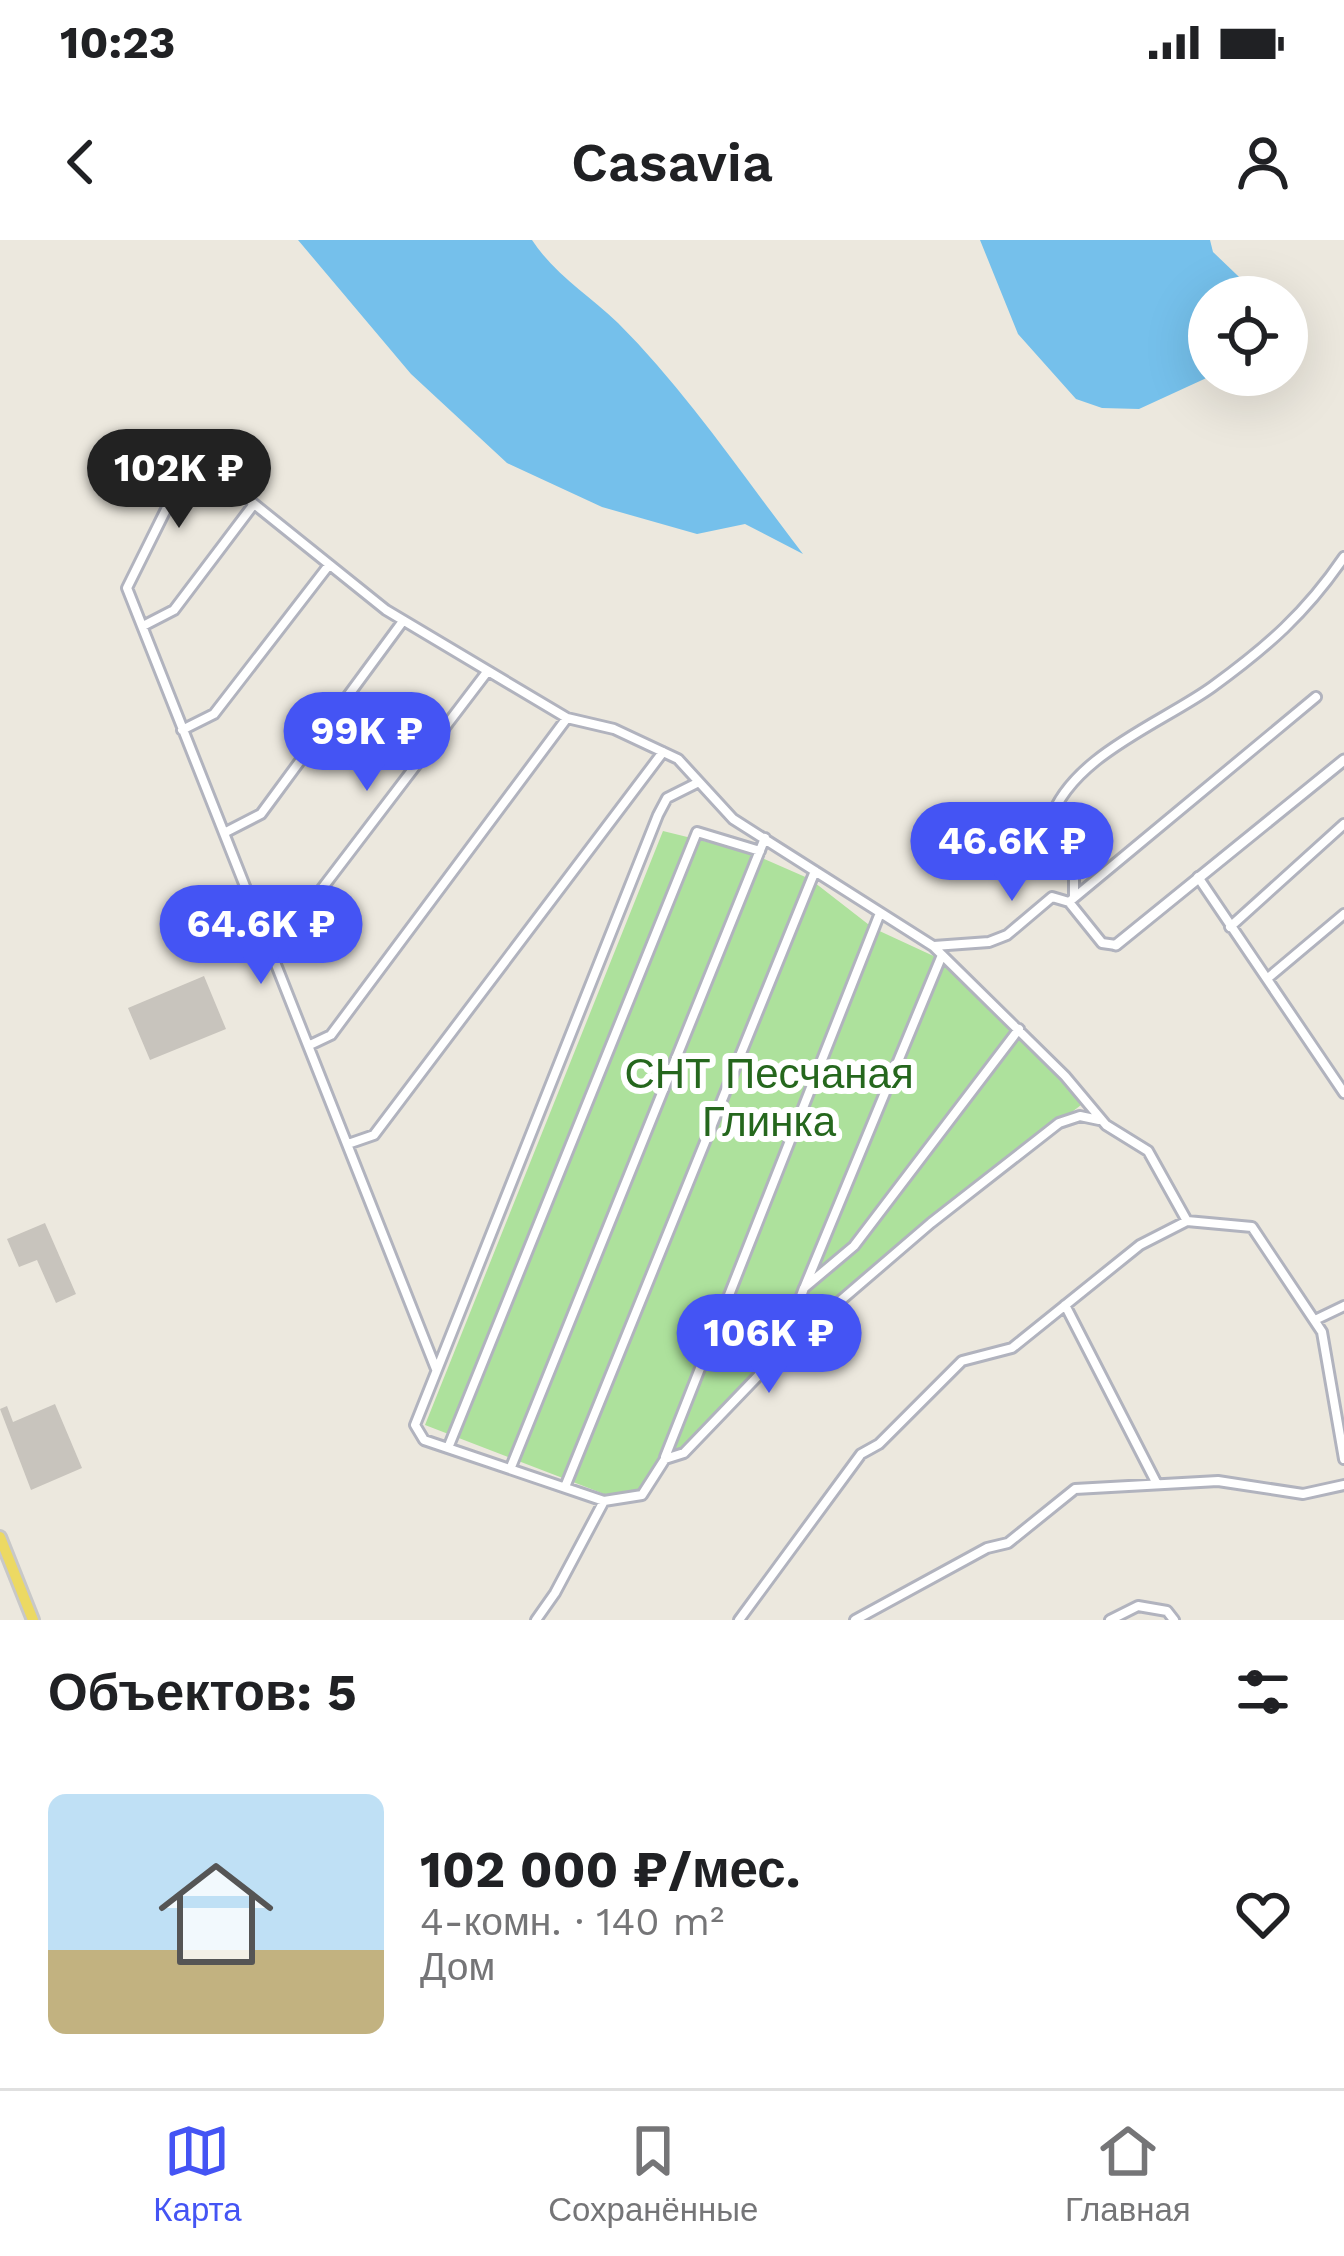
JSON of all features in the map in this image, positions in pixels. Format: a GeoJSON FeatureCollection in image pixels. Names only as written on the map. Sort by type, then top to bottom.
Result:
{"type":"FeatureCollection","features":[{"type":"Feature","properties":{"kind":"main road"},"geometry":{"type":"LineString","coordinates":[[0,1537],[33,1620]]}},
{"type":"Feature","properties":{"kind":"street"},"geometry":{"type":"LineString","coordinates":[[436,1370],[127,588],[193,455],[404,621],[567,718],[614,729],[664,752],[720,809],[933,946],[1065,1076],[1101,1120],[1148,1151],[1187,1220]]}},
{"type":"Feature","properties":{"kind":"street"},"geometry":{"type":"LineString","coordinates":[[143,626],[174,610],[254,504]]}},
{"type":"Feature","properties":{"kind":"street"},"geometry":{"type":"LineString","coordinates":[[1344,557],[1306,611],[1210,689],[1124,739],[1060,801],[1050,821],[1074,877],[1071,899],[1096,939],[1116,944],[1344,760]]}},
{"type":"Feature","properties":{"kind":"street"},"geometry":{"type":"LineString","coordinates":[[182,730],[214,714],[329,565]]}},
{"type":"Feature","properties":{"kind":"street"},"geometry":{"type":"LineString","coordinates":[[224,832],[261,814],[404,621]]}},
{"type":"Feature","properties":{"kind":"street"},"geometry":{"type":"LineString","coordinates":[[263,938],[295,924],[488,672]]}},
{"type":"Feature","properties":{"kind":"street"},"geometry":{"type":"LineString","coordinates":[[933,946],[989,942],[1017,928],[1045,899],[1071,899],[1316,697]]}},
{"type":"Feature","properties":{"kind":"street"},"geometry":{"type":"LineString","coordinates":[[310,1045],[331,1035],[567,718]]}},
{"type":"Feature","properties":{"kind":"street"},"geometry":{"type":"LineString","coordinates":[[347,1144],[374,1135],[664,752]]}},
{"type":"Feature","properties":{"kind":"street"},"geometry":{"type":"LineString","coordinates":[[698,782],[675,793],[662,806],[415,1425],[424,1440],[604,1501],[642,1495],[665,1459],[880,913]]}},
{"type":"Feature","properties":{"kind":"street"},"geometry":{"type":"LineString","coordinates":[[1230,927],[1344,824]]}},
{"type":"Feature","properties":{"kind":"street"},"geometry":{"type":"LineString","coordinates":[[448,1448],[697,832],[760,851]]}},
{"type":"Feature","properties":{"kind":"street"},"geometry":{"type":"LineString","coordinates":[[511,1467],[765,838]]}},
{"type":"Feature","properties":{"kind":"street"},"geometry":{"type":"LineString","coordinates":[[565,1486],[816,871]]}},
{"type":"Feature","properties":{"kind":"street"},"geometry":{"type":"LineString","coordinates":[[1198,877],[1344,1093]]}},
{"type":"Feature","properties":{"kind":"street"},"geometry":{"type":"LineString","coordinates":[[1268,978],[1344,914]]}},
{"type":"Feature","properties":{"kind":"street"},"geometry":{"type":"LineString","coordinates":[[780,1352],[942,955]]}},
{"type":"Feature","properties":{"kind":"street"},"geometry":{"type":"LineString","coordinates":[[804,1288],[854,1246],[1019,1030]]}},
{"type":"Feature","properties":{"kind":"street"},"geometry":{"type":"LineString","coordinates":[[665,1459],[684,1453],[780,1352],[931,1222],[1059,1123],[1081,1117],[1101,1120]]}},
{"type":"Feature","properties":{"kind":"street"},"geometry":{"type":"LineString","coordinates":[[739,1620],[861,1454],[879,1444],[962,1361],[1012,1348],[1140,1244],[1187,1220],[1252,1227],[1317,1319],[1331,1367],[1344,1460]]}},
{"type":"Feature","properties":{"kind":"street"},"geometry":{"type":"LineString","coordinates":[[1065,1305],[1157,1484]]}},
{"type":"Feature","properties":{"kind":"street"},"geometry":{"type":"LineString","coordinates":[[1317,1319],[1344,1306]]}},
{"type":"Feature","properties":{"kind":"street"},"geometry":{"type":"LineString","coordinates":[[855,1620],[987,1548],[1007,1543],[1066,1493],[1218,1481],[1297,1494],[1344,1485]]}},
{"type":"Feature","properties":{"kind":"street"},"geometry":{"type":"LineString","coordinates":[[536,1620],[604,1501]]}},
{"type":"Feature","properties":{"kind":"street"},"geometry":{"type":"LineString","coordinates":[[1110,1620],[1138,1606],[1167,1611],[1174,1620]]}},
{"type":"Feature","properties":{"kind":"green space","name":"СНТ Песчаная Глинка"},"geometry":{"type":"Polygon","coordinates":[[[663,831],[748,852],[810,879],[873,928],[940,959],[1085,1102],[929,1221],[777,1352],[682,1451],[661,1456],[640,1493],[612,1497],[425,1425],[663,831]]]}},
{"type":"Feature","properties":{"kind":"water"},"geometry":{"type":"Polygon","coordinates":[[[298,240],[532,240],[668,377],[803,554],[745,524],[697,534],[602,507],[507,463],[411,374],[298,240]]]}},
{"type":"Feature","properties":{"kind":"water"},"geometry":{"type":"Polygon","coordinates":[[[980,240],[1210,240],[1213,252],[1238,276],[1188,276],[1188,386],[1139,409],[1102,408],[1076,399],[1018,334],[980,240]]]}},
{"type":"Feature","properties":{"kind":"building"},"geometry":{"type":"Polygon","coordinates":[[[204,976],[226,1029],[150,1060],[128,1008],[204,976]]]}},
{"type":"Feature","properties":{"kind":"building"},"geometry":{"type":"Polygon","coordinates":[[[45,1223],[76,1294],[56,1303],[37,1260],[19,1267],[7,1239],[45,1223]]]}},
{"type":"Feature","properties":{"kind":"building"},"geometry":{"type":"Polygon","coordinates":[[[55,1404],[82,1468],[31,1490],[0,1409],[7,1406],[13,1422],[55,1404]]]}}]}
